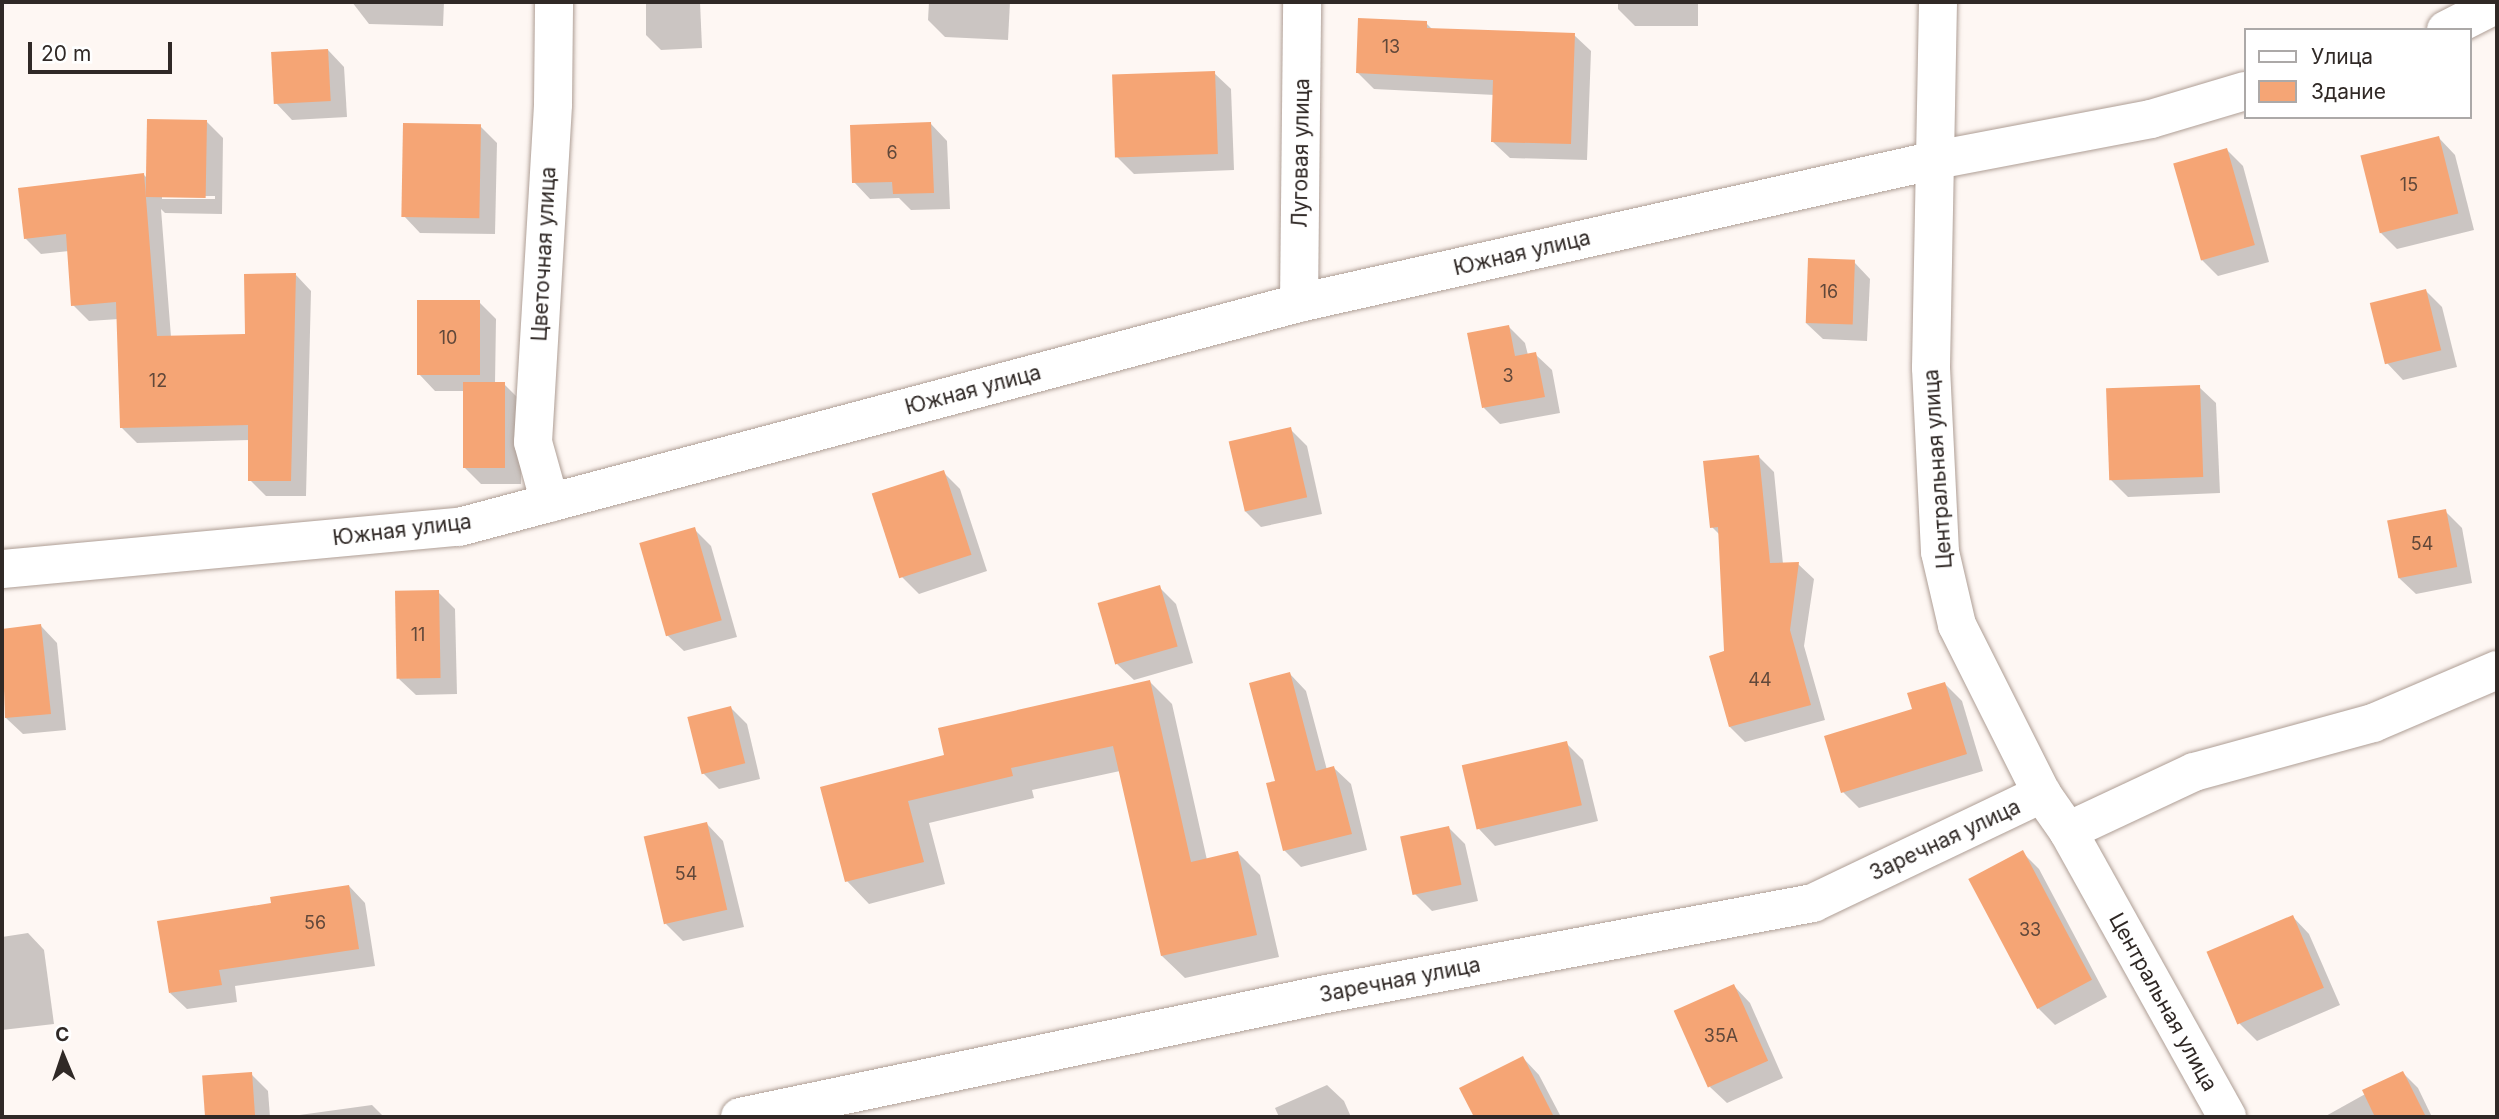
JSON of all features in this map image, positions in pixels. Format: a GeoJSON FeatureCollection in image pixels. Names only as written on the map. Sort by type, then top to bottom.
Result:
{"type":"FeatureCollection","features":[{"type":"Feature","properties":{"kind":"street","name":"Цветочная улица"},"geometry":{"type":"LineString","coordinates":[[550,503],[533,442],[553,104],[554,2]]}},
{"type":"Feature","properties":{"kind":"street","name":"Луговая улица"},"geometry":{"type":"LineString","coordinates":[[1299,303],[1302,2]]}},
{"type":"Feature","properties":{"kind":"street","name":"Центральная улица"},"geometry":{"type":"LineString","coordinates":[[1938,2],[1931,368],[1940,552],[1956,625],[2042,794],[2068,831],[2227,1117]]}},
{"type":"Feature","properties":{"kind":"street"},"geometry":{"type":"LineString","coordinates":[[2450,28],[2497,4]]}},
{"type":"Feature","properties":{"kind":"street","name":"Южная улица"},"geometry":{"type":"LineString","coordinates":[[2,569],[459,527],[1299,303],[1936,160],[2151,119],[2244,92]]}},
{"type":"Feature","properties":{"kind":"street"},"geometry":{"type":"LineString","coordinates":[[2068,831],[2194,772],[2373,723],[2497,670]]}},
{"type":"Feature","properties":{"kind":"street","name":"Заречная улица"},"geometry":{"type":"LineString","coordinates":[[740,1117],[1321,995],[1813,904],[2042,794]]}},
{"type":"Feature","properties":{"kind":"building"},"geometry":{"type":"Polygon","coordinates":[[[1358,18],[1427,21],[1427,28],[1575,33],[1571,144],[1491,142],[1493,80],[1356,73],[1358,18]]]}},
{"type":"Feature","properties":{"kind":"building"},"geometry":{"type":"Polygon","coordinates":[[[328,49],[331,101],[274,104],[271,52],[328,49]]]}},
{"type":"Feature","properties":{"kind":"building"},"geometry":{"type":"Polygon","coordinates":[[[1215,71],[1218,154],[1115,158],[1112,75],[1215,71]]]}},
{"type":"Feature","properties":{"kind":"building"},"geometry":{"type":"Polygon","coordinates":[[[147,119],[207,120],[206,198],[146,197],[147,119]]]}},
{"type":"Feature","properties":{"kind":"building"},"geometry":{"type":"Polygon","coordinates":[[[931,122],[934,193],[893,194],[892,182],[852,183],[850,125],[931,122]]]}},
{"type":"Feature","properties":{"kind":"building"},"geometry":{"type":"Polygon","coordinates":[[[403,123],[481,124],[479,218],[401,217],[403,123]]]}},
{"type":"Feature","properties":{"kind":"building"},"geometry":{"type":"Polygon","coordinates":[[[2439,136],[2458,214],[2380,233],[2360,156],[2439,136]]]}},
{"type":"Feature","properties":{"kind":"building"},"geometry":{"type":"Polygon","coordinates":[[[2227,148],[2255,245],[2201,261],[2173,163],[2227,148]]]}},
{"type":"Feature","properties":{"kind":"building"},"geometry":{"type":"Polygon","coordinates":[[[144,173],[157,336],[245,334],[244,274],[296,273],[291,481],[248,481],[248,425],[120,428],[116,302],[71,306],[66,234],[24,239],[18,188],[144,173]]]}},
{"type":"Feature","properties":{"kind":"building"},"geometry":{"type":"Polygon","coordinates":[[[1808,258],[1855,260],[1853,325],[1806,323],[1808,258]]]}},
{"type":"Feature","properties":{"kind":"building"},"geometry":{"type":"Polygon","coordinates":[[[2426,289],[2441,350],[2385,364],[2370,303],[2426,289]]]}},
{"type":"Feature","properties":{"kind":"building"},"geometry":{"type":"Polygon","coordinates":[[[417,300],[480,300],[480,375],[417,375],[417,300]]]}},
{"type":"Feature","properties":{"kind":"building"},"geometry":{"type":"Polygon","coordinates":[[[1509,325],[1515,356],[1536,352],[1545,397],[1482,408],[1467,333],[1509,325]]]}},
{"type":"Feature","properties":{"kind":"building"},"geometry":{"type":"Polygon","coordinates":[[[463,382],[505,382],[505,468],[463,468],[463,382]]]}},
{"type":"Feature","properties":{"kind":"building"},"geometry":{"type":"Polygon","coordinates":[[[2200,385],[2203,477],[2109,480],[2106,388],[2200,385]]]}},
{"type":"Feature","properties":{"kind":"building"},"geometry":{"type":"Polygon","coordinates":[[[1291,427],[1307,497],[1245,512],[1229,441],[1291,427]]]}},
{"type":"Feature","properties":{"kind":"building"},"geometry":{"type":"Polygon","coordinates":[[[1759,455],[1770,563],[1799,562],[1790,630],[1811,705],[1729,727],[1709,656],[1724,651],[1718,527],[1710,528],[1703,461],[1759,455]]]}},
{"type":"Feature","properties":{"kind":"building"},"geometry":{"type":"Polygon","coordinates":[[[944,470],[972,555],[899,578],[872,493],[944,470]]]}},
{"type":"Feature","properties":{"kind":"building"},"geometry":{"type":"Polygon","coordinates":[[[2446,509],[2457,567],[2398,578],[2387,520],[2446,509]]]}},
{"type":"Feature","properties":{"kind":"building"},"geometry":{"type":"Polygon","coordinates":[[[695,527],[722,620],[666,636],[639,543],[695,527]]]}},
{"type":"Feature","properties":{"kind":"building"},"geometry":{"type":"Polygon","coordinates":[[[1160,585],[1178,647],[1115,664],[1098,603],[1160,585]]]}},
{"type":"Feature","properties":{"kind":"building"},"geometry":{"type":"Polygon","coordinates":[[[439,590],[441,678],[397,679],[395,591],[439,590]]]}},
{"type":"Feature","properties":{"kind":"building"},"geometry":{"type":"Polygon","coordinates":[[[41,624],[51,714],[5,718],[2,629],[41,624]]]}},
{"type":"Feature","properties":{"kind":"building"},"geometry":{"type":"Polygon","coordinates":[[[1290,672],[1316,771],[1334,766],[1352,834],[1283,851],[1266,783],[1275,781],[1249,683],[1290,672]]]}},
{"type":"Feature","properties":{"kind":"building"},"geometry":{"type":"Polygon","coordinates":[[[1150,680],[1191,862],[1238,851],[1257,935],[1161,956],[1113,746],[1011,768],[1013,776],[908,801],[924,862],[845,882],[820,787],[944,755],[938,728],[1150,680]]]}},
{"type":"Feature","properties":{"kind":"building"},"geometry":{"type":"Polygon","coordinates":[[[1945,682],[1967,754],[1841,793],[1824,736],[1912,709],[1907,693],[1945,682]]]}},
{"type":"Feature","properties":{"kind":"building"},"geometry":{"type":"Polygon","coordinates":[[[731,706],[745,763],[702,774],[687,717],[731,706]]]}},
{"type":"Feature","properties":{"kind":"building"},"geometry":{"type":"Polygon","coordinates":[[[1567,741],[1582,805],[1477,830],[1462,765],[1567,741]]]}},
{"type":"Feature","properties":{"kind":"building"},"geometry":{"type":"Polygon","coordinates":[[[707,822],[727,910],[664,924],[644,837],[707,822]]]}},
{"type":"Feature","properties":{"kind":"building"},"geometry":{"type":"Polygon","coordinates":[[[1449,826],[1461,885],[1413,895],[1400,836],[1449,826]]]}},
{"type":"Feature","properties":{"kind":"building"},"geometry":{"type":"Polygon","coordinates":[[[2023,850],[2092,980],[2037,1009],[1968,879],[2023,850]]]}},
{"type":"Feature","properties":{"kind":"building"},"geometry":{"type":"Polygon","coordinates":[[[349,885],[359,949],[219,970],[222,985],[169,993],[157,921],[271,903],[270,897],[349,885]]]}},
{"type":"Feature","properties":{"kind":"building"},"geometry":{"type":"Polygon","coordinates":[[[2293,915],[2324,988],[2237,1024],[2206,952],[2293,915]]]}},
{"type":"Feature","properties":{"kind":"building"},"geometry":{"type":"Polygon","coordinates":[[[1734,984],[1768,1061],[1708,1088],[1674,1011],[1734,984]]]}},
{"type":"Feature","properties":{"kind":"building"},"geometry":{"type":"Polygon","coordinates":[[[1523,1056],[1554,1117],[1474,1117],[1459,1088],[1523,1056]]]}},
{"type":"Feature","properties":{"kind":"building"},"geometry":{"type":"Polygon","coordinates":[[[2403,1071],[2426,1117],[2375,1117],[2362,1090],[2403,1071]]]}},
{"type":"Feature","properties":{"kind":"building"},"geometry":{"type":"Polygon","coordinates":[[[252,1072],[255,1117],[205,1117],[202,1075],[252,1072]]]}}]}
